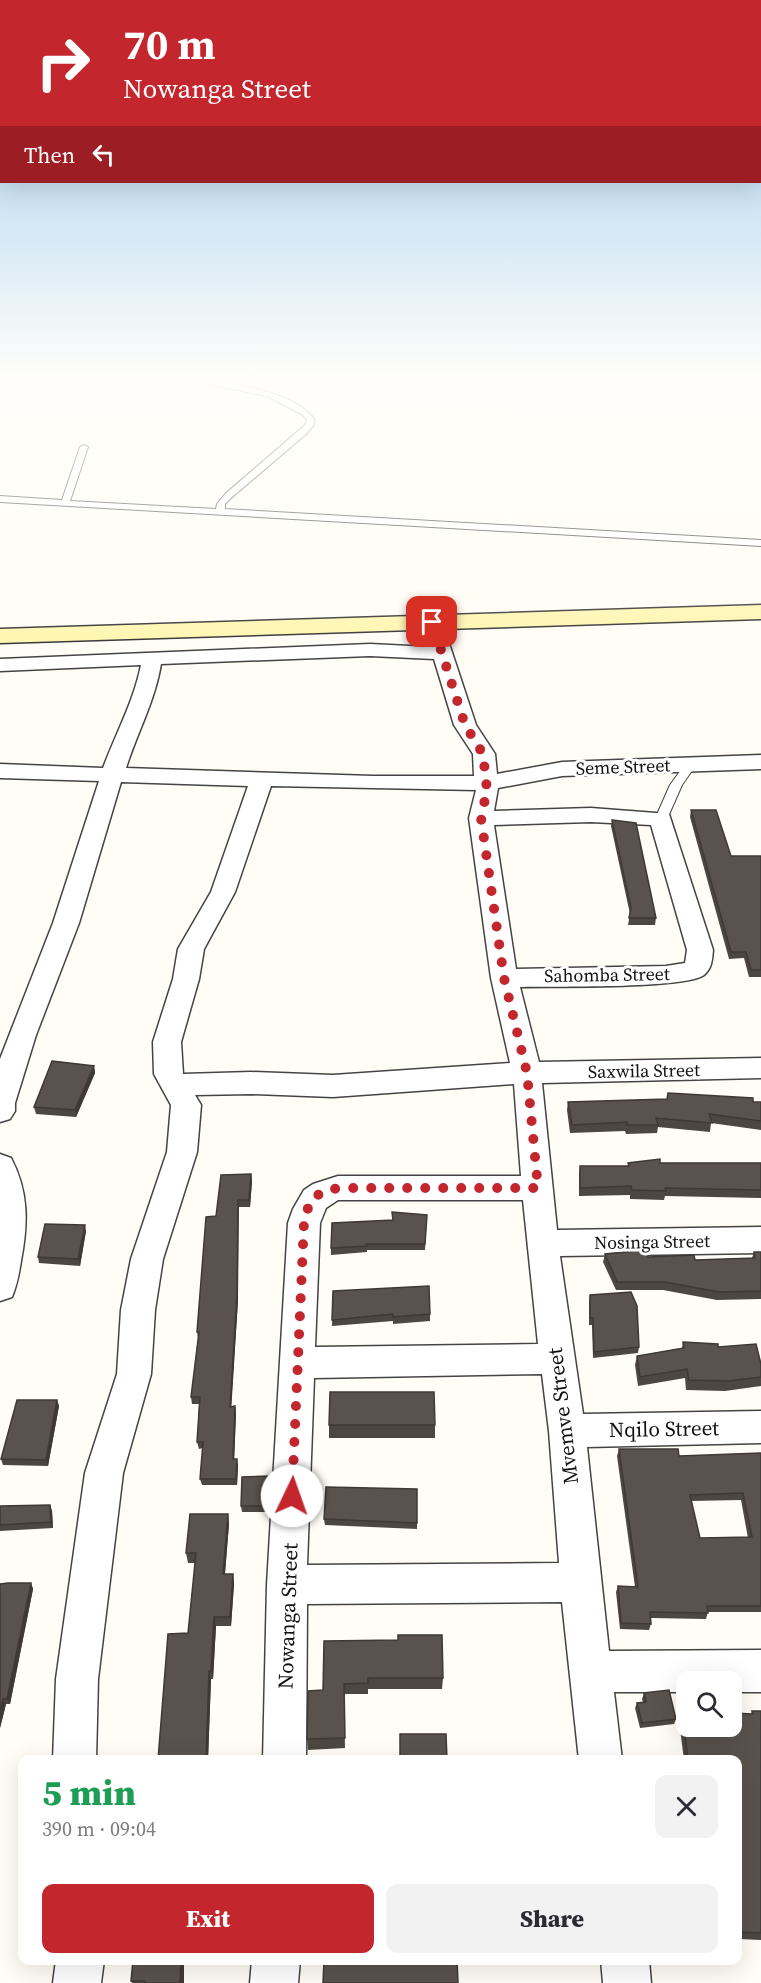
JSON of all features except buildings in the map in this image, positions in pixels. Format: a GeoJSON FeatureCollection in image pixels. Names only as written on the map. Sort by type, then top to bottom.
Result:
{"type":"FeatureCollection","features":[{"type":"Feature","properties":{"kind":"main road"},"geometry":{"type":"LineString","coordinates":[[0,636],[761,612]]}},
{"type":"Feature","properties":{"kind":"street"},"geometry":{"type":"LineString","coordinates":[[432,622],[465,725],[483,754],[487,790],[481,818],[504,978],[527,1073]]}},
{"type":"Feature","properties":{"kind":"street"},"geometry":{"type":"LineString","coordinates":[[0,665],[370,650],[442,654]]}},
{"type":"Feature","properties":{"kind":"street"},"geometry":{"type":"LineString","coordinates":[[0,1111],[0,1103],[22,1035],[66,923],[96,820],[128,729],[146,691],[152,660]]}},
{"type":"Feature","properties":{"kind":"street","name":"Seme Street"},"geometry":{"type":"LineString","coordinates":[[0,771],[373,783],[486,783],[562,769],[761,762]]}},
{"type":"Feature","properties":{"kind":"street"},"geometry":{"type":"LineString","coordinates":[[75,1755],[77,1679],[104,1473],[134,1374],[138,1310],[147,1259],[182,1152],[186,1105],[168,1074],[168,1042],[186,979],[191,949],[223,892],[262,778]]}},
{"type":"Feature","properties":{"kind":"street"},"geometry":{"type":"LineString","coordinates":[[481,818],[591,815],[661,819]]}},
{"type":"Feature","properties":{"kind":"street","name":"Sahomba Street"},"geometry":{"type":"LineString","coordinates":[[504,978],[649,977],[693,970],[699,964],[700,950],[661,819]]}},
{"type":"Feature","properties":{"kind":"street","name":"Saxwila Street"},"geometry":{"type":"LineString","coordinates":[[174,1085],[251,1083],[333,1086],[527,1073],[761,1068]]}},
{"type":"Feature","properties":{"kind":"street","name":"Mvemve Street"},"geometry":{"type":"LineString","coordinates":[[527,1073],[542,1243],[567,1431],[580,1582],[600,1755]]}},
{"type":"Feature","properties":{"kind":"street"},"geometry":{"type":"LineString","coordinates":[[0,1166],[10,1195],[11,1228],[0,1287]]}},
{"type":"Feature","properties":{"kind":"street","name":"Nowanga Street"},"geometry":{"type":"LineString","coordinates":[[284,1755],[287,1585],[304,1222],[308,1207],[313,1198],[322,1192],[338,1188],[538,1188]]}},
{"type":"Feature","properties":{"kind":"street","name":"Nosinga Street"},"geometry":{"type":"LineString","coordinates":[[542,1243],[761,1240]]}},
{"type":"Feature","properties":{"kind":"street"},"geometry":{"type":"LineString","coordinates":[[298,1363],[557,1359]]}},
{"type":"Feature","properties":{"kind":"street","name":"Nqilo Street"},"geometry":{"type":"LineString","coordinates":[[567,1431],[761,1427]]}},
{"type":"Feature","properties":{"kind":"street"},"geometry":{"type":"LineString","coordinates":[[287,1585],[580,1582]]}},
{"type":"Feature","properties":{"kind":"street"},"geometry":{"type":"LineString","coordinates":[[591,1672],[761,1671]]}},
{"type":"Feature","properties":{"kind":"street"},"geometry":{"type":"LineString","coordinates":[[77,1983],[79,1965]]}},
{"type":"Feature","properties":{"kind":"street"},"geometry":{"type":"LineString","coordinates":[[274,1983],[276,1965]]}},
{"type":"Feature","properties":{"kind":"street"},"geometry":{"type":"LineString","coordinates":[[625,1965],[627,1983]]}},
{"type":"Feature","properties":{"kind":"lane"},"geometry":{"type":"LineString","coordinates":[[65,502],[77,468]]}},
{"type":"Feature","properties":{"kind":"lane"},"geometry":{"type":"LineString","coordinates":[[220,512],[221,504],[228,496],[261,468]]}},
{"type":"Feature","properties":{"kind":"lane"},"geometry":{"type":"LineString","coordinates":[[0,499],[761,543]]}},
{"type":"Feature","properties":{"kind":"lane"},"geometry":{"type":"LineString","coordinates":[[661,819],[676,785],[690,765]]}},
{"type":"Feature","properties":{"kind":"route"},"geometry":{"type":"LineString","coordinates":[[292,1496],[304,1222],[313,1198],[322,1192],[338,1188],[538,1188],[527,1073],[504,978],[481,818],[487,790],[483,754],[465,725],[432,622]]}}]}
